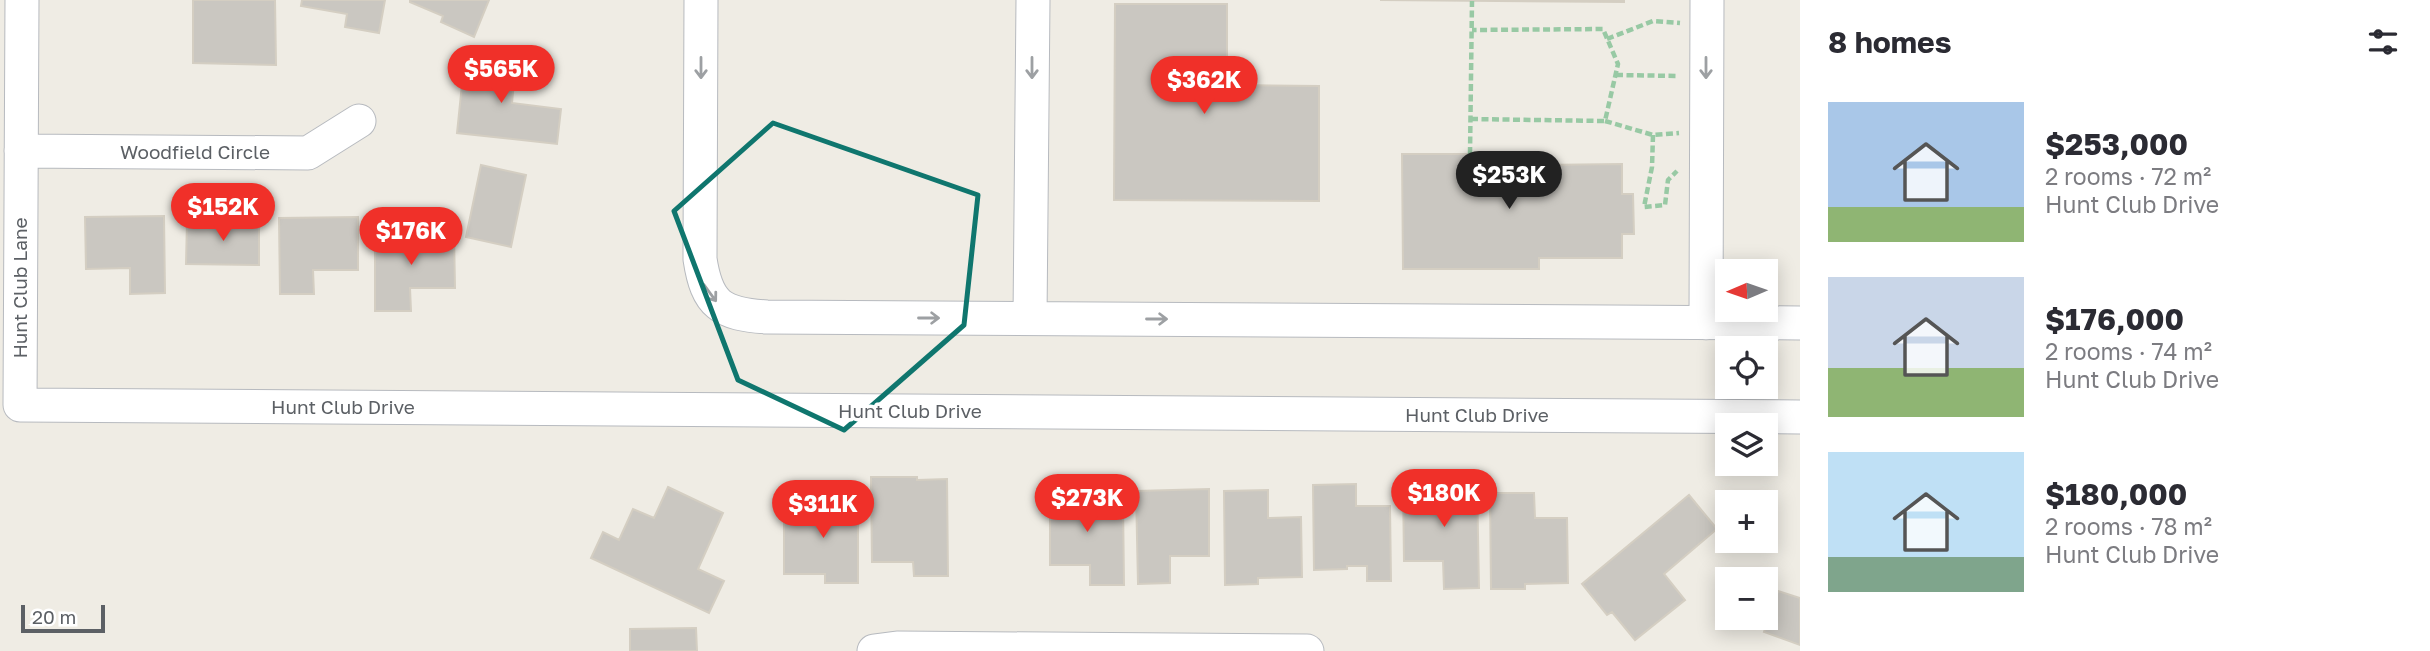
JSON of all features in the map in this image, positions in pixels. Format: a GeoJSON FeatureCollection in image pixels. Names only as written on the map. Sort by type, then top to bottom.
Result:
{"type":"FeatureCollection","features":[{"type":"Feature","properties":{"kind":"street","name":"Hunt Club Lane"},"geometry":{"type":"LineString","coordinates":[[20,405],[14,164],[22,0]]}},
{"type":"Feature","properties":{"kind":"street"},"geometry":{"type":"LineString","coordinates":[[701,0],[699,259],[703,283],[710,295],[732,312],[755,316],[1800,323]]}},
{"type":"Feature","properties":{"kind":"street"},"geometry":{"type":"LineString","coordinates":[[1030,318],[1033,0]]}},
{"type":"Feature","properties":{"kind":"street"},"geometry":{"type":"LineString","coordinates":[[1697,12],[1706,323]]}},
{"type":"Feature","properties":{"kind":"street","name":"Woodfield Circle"},"geometry":{"type":"LineString","coordinates":[[14,164],[308,153],[359,121]]}},
{"type":"Feature","properties":{"kind":"street","name":"Hunt Club Drive"},"geometry":{"type":"LineString","coordinates":[[20,405],[1800,417]]}},
{"type":"Feature","properties":{"kind":"street"},"geometry":{"type":"LineString","coordinates":[[874,651],[897,648],[1307,651]]}},
{"type":"Feature","properties":{"kind":"path"},"geometry":{"type":"LineString","coordinates":[[1470,154],[1472,1]]}},
{"type":"Feature","properties":{"kind":"path"},"geometry":{"type":"LineString","coordinates":[[1607,39],[1653,21],[1697,12]]}},
{"type":"Feature","properties":{"kind":"path"},"geometry":{"type":"LineString","coordinates":[[1472,30],[1603,29],[1618,64],[1605,121]]}},
{"type":"Feature","properties":{"kind":"path"},"geometry":{"type":"LineString","coordinates":[[1616,75],[1688,77]]}},
{"type":"Feature","properties":{"kind":"path"},"geometry":{"type":"LineString","coordinates":[[1471,119],[1605,121],[1653,135],[1688,132]]}},
{"type":"Feature","properties":{"kind":"path"},"geometry":{"type":"LineString","coordinates":[[1653,135],[1652,167],[1644,207],[1665,205],[1668,180],[1686,162]]}},
{"type":"Feature","properties":{"kind":"highlighted area"},"geometry":{"type":"Polygon","coordinates":[[[773,123],[978,195],[964,325],[844,430],[738,380],[674,211],[773,123]]]}},
{"type":"Feature","properties":{"kind":"building"},"geometry":{"type":"Polygon","coordinates":[[[193,0],[275,0],[276,65],[193,63],[193,0]]]}},
{"type":"Feature","properties":{"kind":"building"},"geometry":{"type":"Polygon","coordinates":[[[302,0],[385,0],[379,33],[345,27],[347,14],[301,6],[302,0]]]}},
{"type":"Feature","properties":{"kind":"building"},"geometry":{"type":"Polygon","coordinates":[[[410,0],[489,0],[474,37],[441,22],[443,16],[410,0]]]}},
{"type":"Feature","properties":{"kind":"building"},"geometry":{"type":"Polygon","coordinates":[[[1380,0],[1624,0],[1624,2],[1380,0]]]}},
{"type":"Feature","properties":{"kind":"building"},"geometry":{"type":"Polygon","coordinates":[[[1115,4],[1227,4],[1227,85],[1319,86],[1319,201],[1114,200],[1115,4]]]}},
{"type":"Feature","properties":{"kind":"building"},"geometry":{"type":"Polygon","coordinates":[[[465,55],[516,60],[512,103],[561,109],[557,144],[457,133],[465,55]]]}},
{"type":"Feature","properties":{"kind":"building"},"geometry":{"type":"Polygon","coordinates":[[[1402,154],[1537,154],[1538,165],[1622,164],[1622,194],[1633,194],[1634,234],[1622,234],[1622,258],[1539,258],[1539,269],[1403,269],[1402,154]]]}},
{"type":"Feature","properties":{"kind":"building"},"geometry":{"type":"Polygon","coordinates":[[[481,165],[526,175],[511,247],[466,237],[481,165]]]}},
{"type":"Feature","properties":{"kind":"building"},"geometry":{"type":"Polygon","coordinates":[[[164,216],[165,293],[130,294],[130,268],[86,269],[85,217],[164,216]]]}},
{"type":"Feature","properties":{"kind":"building"},"geometry":{"type":"Polygon","coordinates":[[[358,217],[358,270],[313,270],[314,294],[280,294],[279,218],[358,217]]]}},
{"type":"Feature","properties":{"kind":"building"},"geometry":{"type":"Polygon","coordinates":[[[187,221],[259,222],[259,265],[186,264],[187,221]]]}},
{"type":"Feature","properties":{"kind":"building"},"geometry":{"type":"Polygon","coordinates":[[[454,234],[455,288],[410,288],[411,311],[375,311],[375,235],[454,234]]]}},
{"type":"Feature","properties":{"kind":"building"},"geometry":{"type":"Polygon","coordinates":[[[871,477],[947,479],[948,576],[914,576],[913,562],[872,562],[871,477]]]}},
{"type":"Feature","properties":{"kind":"building"},"geometry":{"type":"Polygon","coordinates":[[[1477,482],[1479,588],[1444,589],[1443,561],[1404,561],[1403,483],[1477,482]]]}},
{"type":"Feature","properties":{"kind":"building"},"geometry":{"type":"Polygon","coordinates":[[[1050,483],[1079,483],[1079,501],[1123,501],[1124,585],[1090,585],[1090,565],[1050,565],[1050,483]]]}},
{"type":"Feature","properties":{"kind":"building"},"geometry":{"type":"Polygon","coordinates":[[[1356,484],[1356,506],[1390,506],[1391,581],[1367,581],[1367,566],[1314,570],[1313,485],[1356,484]]]}},
{"type":"Feature","properties":{"kind":"building"},"geometry":{"type":"Polygon","coordinates":[[[668,487],[723,513],[698,569],[724,581],[709,613],[591,558],[603,532],[619,540],[633,509],[654,518],[668,487]]]}},
{"type":"Feature","properties":{"kind":"building"},"geometry":{"type":"Polygon","coordinates":[[[815,489],[844,489],[844,512],[858,512],[858,583],[825,583],[825,574],[784,574],[784,513],[815,514],[815,489]]]}},
{"type":"Feature","properties":{"kind":"building"},"geometry":{"type":"Polygon","coordinates":[[[1209,489],[1209,556],[1170,556],[1170,583],[1138,584],[1136,491],[1209,489]]]}},
{"type":"Feature","properties":{"kind":"building"},"geometry":{"type":"Polygon","coordinates":[[[1268,490],[1268,518],[1301,517],[1302,577],[1258,578],[1258,584],[1225,585],[1224,491],[1268,490]]]}},
{"type":"Feature","properties":{"kind":"building"},"geometry":{"type":"Polygon","coordinates":[[[1490,493],[1534,493],[1535,518],[1567,518],[1568,583],[1525,584],[1525,589],[1491,589],[1490,493]]]}},
{"type":"Feature","properties":{"kind":"building"},"geometry":{"type":"Polygon","coordinates":[[[1689,495],[1715,527],[1715,531],[1664,574],[1685,600],[1635,640],[1612,612],[1607,615],[1582,584],[1689,495]]]}},
{"type":"Feature","properties":{"kind":"building"},"geometry":{"type":"Polygon","coordinates":[[[1778,591],[1800,598],[1800,645],[1764,632],[1778,630],[1778,591]]]}},
{"type":"Feature","properties":{"kind":"building"},"geometry":{"type":"Polygon","coordinates":[[[696,628],[697,651],[630,651],[630,629],[696,628]]]}}]}
